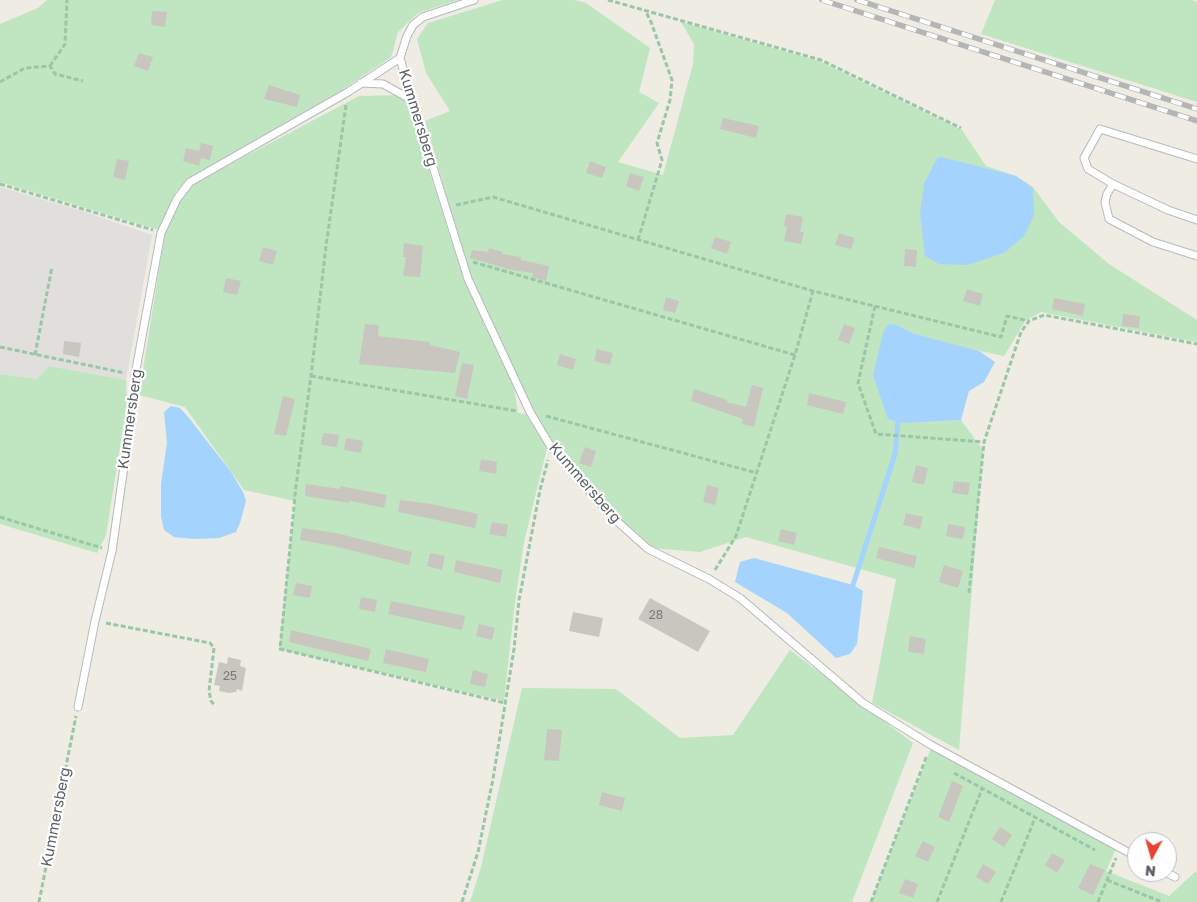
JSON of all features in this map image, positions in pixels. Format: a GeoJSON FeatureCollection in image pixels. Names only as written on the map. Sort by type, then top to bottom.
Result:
{"type":"FeatureCollection","features":[{"type":"Feature","properties":{"kind":"lane","name":"Kummersberg"},"geometry":{"type":"LineString","coordinates":[[474,0],[423,17],[413,25],[407,36],[400,58],[468,278],[530,412],[551,448],[610,515],[648,549],[709,579],[740,598],[864,703],[931,745],[1127,852]]}},
{"type":"Feature","properties":{"kind":"lane","name":"Kummersberg"},"geometry":{"type":"LineString","coordinates":[[78,708],[95,621],[112,551],[134,396],[135,375],[161,233],[177,198],[190,182],[348,92],[400,58]]}},
{"type":"Feature","properties":{"kind":"lane"},"geometry":{"type":"LineString","coordinates":[[361,83],[383,84],[412,100]]}},
{"type":"Feature","properties":{"kind":"lane"},"geometry":{"type":"LineString","coordinates":[[1197,159],[1100,129],[1084,158],[1088,168],[1113,184],[1168,210],[1197,220]]}},
{"type":"Feature","properties":{"kind":"lane"},"geometry":{"type":"LineString","coordinates":[[1113,184],[1107,194],[1106,202],[1109,219],[1153,242],[1197,256]]}},
{"type":"Feature","properties":{"kind":"path"},"geometry":{"type":"LineString","coordinates":[[50,66],[65,44],[67,0]]}},
{"type":"Feature","properties":{"kind":"path"},"geometry":{"type":"LineString","coordinates":[[608,0],[821,60],[961,128]]}},
{"type":"Feature","properties":{"kind":"path"},"geometry":{"type":"LineString","coordinates":[[638,240],[662,160],[657,142],[670,100],[672,80],[651,22],[644,10]]}},
{"type":"Feature","properties":{"kind":"path"},"geometry":{"type":"LineString","coordinates":[[50,66],[55,74],[83,81]]}},
{"type":"Feature","properties":{"kind":"path"},"geometry":{"type":"LineString","coordinates":[[0,82],[25,68],[50,66]]}},
{"type":"Feature","properties":{"kind":"path"},"geometry":{"type":"LineString","coordinates":[[348,92],[326,246],[296,486],[280,649],[505,703]]}},
{"type":"Feature","properties":{"kind":"path"},"geometry":{"type":"LineString","coordinates":[[0,184],[161,233]]}},
{"type":"Feature","properties":{"kind":"path"},"geometry":{"type":"LineString","coordinates":[[446,207],[493,197],[813,291],[1001,337],[1007,316],[1029,321]]}},
{"type":"Feature","properties":{"kind":"path"},"geometry":{"type":"LineString","coordinates":[[461,258],[795,355]]}},
{"type":"Feature","properties":{"kind":"path"},"geometry":{"type":"LineString","coordinates":[[35,355],[52,267]]}},
{"type":"Feature","properties":{"kind":"path"},"geometry":{"type":"LineString","coordinates":[[709,579],[736,536],[795,355],[813,291]]}},
{"type":"Feature","properties":{"kind":"path"},"geometry":{"type":"LineString","coordinates":[[875,306],[858,383],[876,434],[984,442]]}},
{"type":"Feature","properties":{"kind":"path"},"geometry":{"type":"LineString","coordinates":[[969,593],[984,442],[1021,332],[1029,321],[1044,315],[1197,344]]}},
{"type":"Feature","properties":{"kind":"path"},"geometry":{"type":"LineString","coordinates":[[0,347],[135,375]]}},
{"type":"Feature","properties":{"kind":"path"},"geometry":{"type":"LineString","coordinates":[[462,902],[478,852],[493,778],[514,648],[519,600],[540,490],[551,448]]}},
{"type":"Feature","properties":{"kind":"path"},"geometry":{"type":"LineString","coordinates":[[0,517],[112,551]]}},
{"type":"Feature","properties":{"kind":"path"},"geometry":{"type":"LineString","coordinates":[[95,621],[210,643],[214,648],[209,691],[215,706]]}},
{"type":"Feature","properties":{"kind":"path","name":"Kummersberg"},"geometry":{"type":"LineString","coordinates":[[38,902],[78,708]]}},
{"type":"Feature","properties":{"kind":"path"},"geometry":{"type":"LineString","coordinates":[[871,902],[931,745]]}},
{"type":"Feature","properties":{"kind":"path"},"geometry":{"type":"LineString","coordinates":[[954,773],[1095,850]]}},
{"type":"Feature","properties":{"kind":"path"},"geometry":{"type":"LineString","coordinates":[[937,902],[982,789]]}},
{"type":"Feature","properties":{"kind":"path"},"geometry":{"type":"LineString","coordinates":[[1001,902],[1035,818]]}},
{"type":"Feature","properties":{"kind":"path"},"geometry":{"type":"LineString","coordinates":[[1098,902],[1121,849]]}},
{"type":"Feature","properties":{"kind":"path"},"geometry":{"type":"LineString","coordinates":[[1107,880],[1162,902]]}},
{"type":"Feature","properties":{"kind":"shaded area"},"geometry":{"type":"Polygon","coordinates":[[[0,187],[82,211],[152,235],[126,380],[49,366],[37,379],[0,374],[0,187]]]}},
{"type":"Feature","properties":{"kind":"green space"},"geometry":{"type":"Polygon","coordinates":[[[47,0],[458,0],[418,13],[398,32],[391,57],[339,92],[188,178],[176,192],[159,230],[0,182],[0,24],[38,8],[47,0]]]}},
{"type":"Feature","properties":{"kind":"green space"},"geometry":{"type":"Polygon","coordinates":[[[503,0],[575,0],[586,3],[650,48],[639,92],[659,103],[618,162],[663,175],[693,64],[694,44],[681,22],[819,61],[962,130],[986,166],[1016,176],[1033,187],[1059,222],[1109,264],[1197,320],[1197,342],[1041,312],[1025,321],[1004,356],[915,334],[897,325],[909,423],[961,420],[983,450],[959,750],[872,703],[896,579],[746,537],[700,552],[651,548],[611,512],[553,445],[531,407],[466,264],[425,121],[450,111],[426,73],[417,39],[428,23],[503,0]]]}},
{"type":"Feature","properties":{"kind":"green space"},"geometry":{"type":"Polygon","coordinates":[[[995,0],[1192,0],[1197,2],[1197,102],[981,34],[995,0]]]}},
{"type":"Feature","properties":{"kind":"green space"},"geometry":{"type":"Polygon","coordinates":[[[405,95],[460,268],[514,387],[518,413],[526,414],[547,448],[524,542],[504,701],[279,649],[295,501],[244,490],[185,407],[139,395],[165,233],[181,198],[195,183],[359,96],[405,95]]]}},
{"type":"Feature","properties":{"kind":"green space"},"geometry":{"type":"Polygon","coordinates":[[[49,366],[126,380],[127,404],[106,535],[97,553],[0,524],[0,374],[37,379],[49,366]]]}},
{"type":"Feature","properties":{"kind":"green space"},"geometry":{"type":"Polygon","coordinates":[[[790,650],[913,743],[852,902],[470,902],[481,867],[522,688],[616,689],[680,738],[733,735],[790,650]]]}},
{"type":"Feature","properties":{"kind":"green space"},"geometry":{"type":"Polygon","coordinates":[[[931,748],[1116,849],[1106,871],[1127,879],[1127,882],[1134,882],[1169,896],[1195,872],[1197,873],[1197,902],[871,902],[931,748]]]}},
{"type":"Feature","properties":{"kind":"water"},"geometry":{"type":"Polygon","coordinates":[[[941,157],[1016,176],[1033,188],[1034,215],[1024,236],[1004,253],[968,265],[939,264],[925,256],[920,214],[924,184],[937,158],[941,157]]]}},
{"type":"Feature","properties":{"kind":"water"},"geometry":{"type":"Polygon","coordinates":[[[888,324],[897,325],[915,334],[979,351],[995,362],[984,382],[969,391],[961,420],[909,423],[888,419],[873,375],[883,333],[888,324]]]}},
{"type":"Feature","properties":{"kind":"water"},"geometry":{"type":"Polygon","coordinates":[[[171,406],[180,408],[189,418],[231,472],[243,492],[246,501],[236,532],[219,538],[194,539],[174,537],[164,530],[161,516],[161,484],[167,443],[164,412],[171,406]]]}},
{"type":"Feature","properties":{"kind":"water"},"geometry":{"type":"Polygon","coordinates":[[[754,558],[853,585],[863,591],[857,644],[850,654],[836,658],[787,613],[735,582],[740,562],[754,558]]]}},
{"type":"Feature","properties":{"kind":"building"},"geometry":{"type":"Polygon","coordinates":[[[152,11],[167,12],[165,27],[151,25],[152,11]]]}},
{"type":"Feature","properties":{"kind":"building"},"geometry":{"type":"Polygon","coordinates":[[[139,53],[153,57],[148,71],[134,66],[139,53]]]}},
{"type":"Feature","properties":{"kind":"building"},"geometry":{"type":"Polygon","coordinates":[[[269,85],[300,95],[297,107],[264,99],[269,85]]]}},
{"type":"Feature","properties":{"kind":"building"},"geometry":{"type":"Polygon","coordinates":[[[723,118],[759,126],[756,138],[720,129],[723,118]]]}},
{"type":"Feature","properties":{"kind":"building"},"geometry":{"type":"Polygon","coordinates":[[[201,143],[213,146],[210,160],[201,158],[199,166],[183,161],[186,148],[199,151],[201,143]]]}},
{"type":"Feature","properties":{"kind":"building"},"geometry":{"type":"Polygon","coordinates":[[[117,159],[129,161],[125,180],[113,177],[117,159]]]}},
{"type":"Feature","properties":{"kind":"building"},"geometry":{"type":"Polygon","coordinates":[[[590,161],[606,167],[602,178],[586,173],[590,161]]]}},
{"type":"Feature","properties":{"kind":"building"},"geometry":{"type":"Polygon","coordinates":[[[630,173],[644,177],[639,191],[626,186],[630,173]]]}},
{"type":"Feature","properties":{"kind":"building"},"geometry":{"type":"Polygon","coordinates":[[[786,214],[803,217],[800,232],[804,232],[801,244],[784,241],[787,227],[784,226],[786,214]]]}},
{"type":"Feature","properties":{"kind":"building"},"geometry":{"type":"Polygon","coordinates":[[[839,233],[855,238],[851,249],[835,245],[839,233]]]}},
{"type":"Feature","properties":{"kind":"building"},"geometry":{"type":"Polygon","coordinates":[[[715,237],[731,242],[727,254],[711,248],[715,237]]]}},
{"type":"Feature","properties":{"kind":"building"},"geometry":{"type":"Polygon","coordinates":[[[404,243],[423,246],[420,277],[403,276],[406,257],[403,257],[404,243]]]}},
{"type":"Feature","properties":{"kind":"building"},"geometry":{"type":"Polygon","coordinates":[[[263,247],[277,251],[273,265],[259,261],[263,247]]]}},
{"type":"Feature","properties":{"kind":"building"},"geometry":{"type":"Polygon","coordinates":[[[489,248],[503,252],[502,254],[521,257],[521,260],[549,266],[546,281],[532,277],[533,273],[505,269],[470,258],[472,250],[488,252],[489,248]]]}},
{"type":"Feature","properties":{"kind":"building"},"geometry":{"type":"Polygon","coordinates":[[[905,249],[917,250],[916,267],[904,266],[905,249]]]}},
{"type":"Feature","properties":{"kind":"building"},"geometry":{"type":"Polygon","coordinates":[[[226,278],[241,281],[237,295],[223,292],[226,278]]]}},
{"type":"Feature","properties":{"kind":"building"},"geometry":{"type":"Polygon","coordinates":[[[967,289],[983,294],[980,306],[963,301],[967,289]]]}},
{"type":"Feature","properties":{"kind":"building"},"geometry":{"type":"Polygon","coordinates":[[[666,297],[679,301],[675,313],[663,310],[666,297]]]}},
{"type":"Feature","properties":{"kind":"building"},"geometry":{"type":"Polygon","coordinates":[[[1054,298],[1085,304],[1083,316],[1052,309],[1054,298]]]}},
{"type":"Feature","properties":{"kind":"building"},"geometry":{"type":"Polygon","coordinates":[[[1123,314],[1140,316],[1139,328],[1122,326],[1123,314]]]}},
{"type":"Feature","properties":{"kind":"building"},"geometry":{"type":"Polygon","coordinates":[[[365,324],[379,325],[378,336],[430,342],[430,345],[460,352],[455,373],[359,364],[365,324]]]}},
{"type":"Feature","properties":{"kind":"building"},"geometry":{"type":"Polygon","coordinates":[[[844,324],[855,328],[849,344],[838,340],[844,324]]]}},
{"type":"Feature","properties":{"kind":"building"},"geometry":{"type":"Polygon","coordinates":[[[64,341],[81,343],[79,357],[63,354],[64,341]]]}},
{"type":"Feature","properties":{"kind":"building"},"geometry":{"type":"Polygon","coordinates":[[[597,349],[613,353],[610,365],[594,361],[597,349]]]}},
{"type":"Feature","properties":{"kind":"building"},"geometry":{"type":"Polygon","coordinates":[[[560,354],[576,359],[573,370],[557,365],[560,354]]]}},
{"type":"Feature","properties":{"kind":"building"},"geometry":{"type":"Polygon","coordinates":[[[462,363],[474,365],[467,399],[455,396],[462,363]]]}},
{"type":"Feature","properties":{"kind":"building"},"geometry":{"type":"Polygon","coordinates":[[[752,385],[763,388],[754,427],[742,424],[743,419],[691,401],[694,389],[727,400],[726,402],[746,407],[752,385]]]}},
{"type":"Feature","properties":{"kind":"building"},"geometry":{"type":"Polygon","coordinates":[[[809,393],[846,402],[843,414],[807,405],[809,393]]]}},
{"type":"Feature","properties":{"kind":"building"},"geometry":{"type":"Polygon","coordinates":[[[283,396],[295,399],[286,436],[274,434],[283,396]]]}},
{"type":"Feature","properties":{"kind":"building"},"geometry":{"type":"Polygon","coordinates":[[[323,433],[339,435],[337,447],[321,445],[323,433]]]}},
{"type":"Feature","properties":{"kind":"building"},"geometry":{"type":"Polygon","coordinates":[[[346,438],[363,441],[361,453],[344,450],[346,438]]]}},
{"type":"Feature","properties":{"kind":"building"},"geometry":{"type":"Polygon","coordinates":[[[585,447],[596,451],[591,467],[579,463],[585,447]]]}},
{"type":"Feature","properties":{"kind":"building"},"geometry":{"type":"Polygon","coordinates":[[[481,459],[497,462],[496,474],[479,471],[481,459]]]}},
{"type":"Feature","properties":{"kind":"building"},"geometry":{"type":"Polygon","coordinates":[[[916,465],[928,468],[924,485],[912,482],[916,465]]]}},
{"type":"Feature","properties":{"kind":"building"},"geometry":{"type":"Polygon","coordinates":[[[954,481],[970,483],[968,495],[952,493],[954,481]]]}},
{"type":"Feature","properties":{"kind":"building"},"geometry":{"type":"Polygon","coordinates":[[[306,484],[340,489],[340,486],[387,495],[384,508],[350,501],[349,503],[305,496],[306,484]]]}},
{"type":"Feature","properties":{"kind":"building"},"geometry":{"type":"Polygon","coordinates":[[[707,485],[719,488],[715,505],[703,502],[707,485]]]}},
{"type":"Feature","properties":{"kind":"building"},"geometry":{"type":"Polygon","coordinates":[[[400,500],[431,504],[478,514],[475,528],[398,512],[400,500]]]}},
{"type":"Feature","properties":{"kind":"building"},"geometry":{"type":"Polygon","coordinates":[[[906,513],[923,517],[920,529],[903,525],[906,513]]]}},
{"type":"Feature","properties":{"kind":"building"},"geometry":{"type":"Polygon","coordinates":[[[492,522],[508,525],[506,537],[489,534],[492,522]]]}},
{"type":"Feature","properties":{"kind":"building"},"geometry":{"type":"Polygon","coordinates":[[[948,524],[965,527],[963,539],[946,536],[948,524]]]}},
{"type":"Feature","properties":{"kind":"building"},"geometry":{"type":"Polygon","coordinates":[[[302,528],[336,533],[412,552],[409,565],[334,546],[300,540],[302,528]]]}},
{"type":"Feature","properties":{"kind":"building"},"geometry":{"type":"Polygon","coordinates":[[[781,529],[797,533],[794,545],[778,541],[781,529]]]}},
{"type":"Feature","properties":{"kind":"building"},"geometry":{"type":"Polygon","coordinates":[[[879,547],[917,556],[914,568],[876,558],[879,547]]]}},
{"type":"Feature","properties":{"kind":"building"},"geometry":{"type":"Polygon","coordinates":[[[430,553],[445,556],[442,570],[427,566],[430,553]]]}},
{"type":"Feature","properties":{"kind":"building"},"geometry":{"type":"Polygon","coordinates":[[[456,560],[503,570],[500,583],[454,572],[456,560]]]}},
{"type":"Feature","properties":{"kind":"building"},"geometry":{"type":"Polygon","coordinates":[[[944,565],[963,571],[958,588],[939,582],[944,565]]]}},
{"type":"Feature","properties":{"kind":"building"},"geometry":{"type":"Polygon","coordinates":[[[296,583],[312,586],[310,598],[293,595],[296,583]]]}},
{"type":"Feature","properties":{"kind":"building"},"geometry":{"type":"Polygon","coordinates":[[[361,597],[377,600],[375,612],[359,609],[361,597]]]}},
{"type":"Feature","properties":{"kind":"building"},"geometry":{"type":"Polygon","coordinates":[[[650,598],[710,631],[698,652],[638,619],[650,598]]]}},
{"type":"Feature","properties":{"kind":"building"},"geometry":{"type":"Polygon","coordinates":[[[391,601],[465,616],[462,630],[388,614],[391,601]]]}},
{"type":"Feature","properties":{"kind":"building"},"geometry":{"type":"Polygon","coordinates":[[[573,612],[603,618],[599,637],[569,631],[573,612]]]}},
{"type":"Feature","properties":{"kind":"building"},"geometry":{"type":"Polygon","coordinates":[[[479,624],[495,628],[492,640],[476,636],[479,624]]]}},
{"type":"Feature","properties":{"kind":"building"},"geometry":{"type":"Polygon","coordinates":[[[291,630],[371,649],[368,661],[289,642],[291,630]]]}},
{"type":"Feature","properties":{"kind":"building"},"geometry":{"type":"Polygon","coordinates":[[[910,636],[926,639],[924,654],[908,652],[910,636]]]}},
{"type":"Feature","properties":{"kind":"building"},"geometry":{"type":"Polygon","coordinates":[[[386,649],[429,659],[426,672],[383,663],[386,649]]]}},
{"type":"Feature","properties":{"kind":"building"},"geometry":{"type":"Polygon","coordinates":[[[228,657],[241,660],[240,666],[246,668],[242,691],[237,689],[236,692],[229,693],[219,691],[220,686],[214,685],[219,662],[227,664],[228,657]]]}},
{"type":"Feature","properties":{"kind":"building"},"geometry":{"type":"Polygon","coordinates":[[[473,670],[488,674],[485,687],[470,684],[473,670]]]}},
{"type":"Feature","properties":{"kind":"building"},"geometry":{"type":"Polygon","coordinates":[[[547,729],[562,730],[559,761],[544,760],[547,729]]]}},
{"type":"Feature","properties":{"kind":"building"},"geometry":{"type":"Polygon","coordinates":[[[952,781],[963,786],[949,822],[938,817],[952,781]]]}},
{"type":"Feature","properties":{"kind":"building"},"geometry":{"type":"Polygon","coordinates":[[[602,792],[625,798],[622,811],[599,805],[602,792]]]}},
{"type":"Feature","properties":{"kind":"building"},"geometry":{"type":"Polygon","coordinates":[[[1000,827],[1012,835],[1004,847],[992,839],[1000,827]]]}},
{"type":"Feature","properties":{"kind":"building"},"geometry":{"type":"Polygon","coordinates":[[[923,841],[935,847],[928,862],[915,856],[923,841]]]}},
{"type":"Feature","properties":{"kind":"building"},"geometry":{"type":"Polygon","coordinates":[[[1052,853],[1065,860],[1057,873],[1045,865],[1052,853]]]}},
{"type":"Feature","properties":{"kind":"building"},"geometry":{"type":"Polygon","coordinates":[[[983,864],[996,872],[988,884],[976,877],[983,864]]]}},
{"type":"Feature","properties":{"kind":"building"},"geometry":{"type":"Polygon","coordinates":[[[1090,864],[1105,870],[1093,895],[1078,888],[1090,864]]]}},
{"type":"Feature","properties":{"kind":"building"},"geometry":{"type":"Polygon","coordinates":[[[905,879],[918,884],[913,898],[899,893],[905,879]]]}},
{"type":"Feature","properties":{"kind":"waterway"},"geometry":{"type":"LineString","coordinates":[[853,585],[895,454],[898,422]]}},
{"type":"Feature","properties":{"kind":"railway"},"geometry":{"type":"LineString","coordinates":[[822,0],[1197,121]]}},
{"type":"Feature","properties":{"kind":"railway"},"geometry":{"type":"LineString","coordinates":[[857,0],[1197,109]]}}]}
